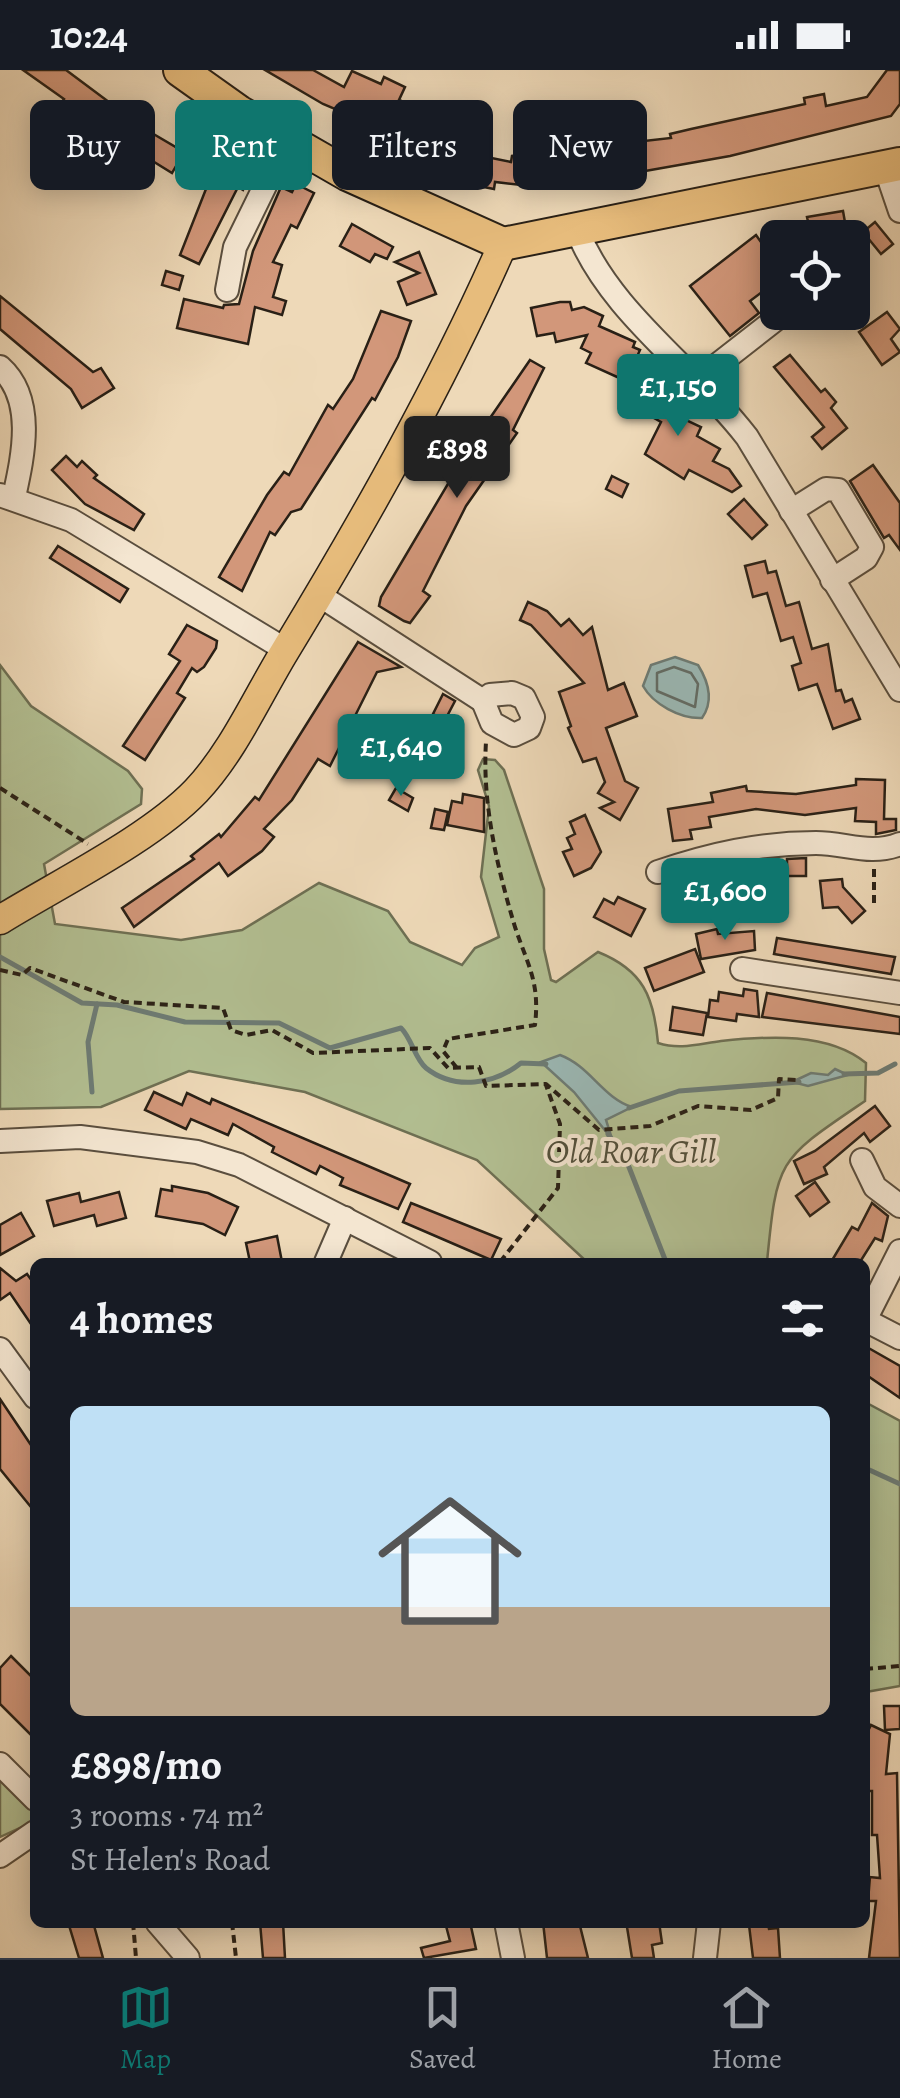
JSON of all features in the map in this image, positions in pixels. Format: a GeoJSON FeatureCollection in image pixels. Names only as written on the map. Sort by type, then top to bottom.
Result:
{"type":"FeatureCollection","features":[{"type":"Feature","properties":{"kind":"highway"},"geometry":{"type":"LineString","coordinates":[[180,70],[225,100]]}},
{"type":"Feature","properties":{"kind":"highway"},"geometry":{"type":"LineString","coordinates":[[312,155],[503,244],[892,166]]}},
{"type":"Feature","properties":{"kind":"main road"},"geometry":{"type":"LineString","coordinates":[[0,920],[105,855],[196,791],[319,595],[415,424],[503,244]]}},
{"type":"Feature","properties":{"kind":"street"},"geometry":{"type":"LineString","coordinates":[[892,166],[900,211]]}},
{"type":"Feature","properties":{"kind":"street"},"geometry":{"type":"LineString","coordinates":[[227,290],[235,247],[263,190]]}},
{"type":"Feature","properties":{"kind":"street"},"geometry":{"type":"LineString","coordinates":[[577,230],[599,278],[698,380],[746,437],[900,690]]}},
{"type":"Feature","properties":{"kind":"street"},"geometry":{"type":"LineString","coordinates":[[698,380],[762,330]]}},
{"type":"Feature","properties":{"kind":"street"},"geometry":{"type":"LineString","coordinates":[[0,367],[8,374],[23,410],[24,450],[7,496],[71,520],[286,650]]}},
{"type":"Feature","properties":{"kind":"street"},"geometry":{"type":"LineString","coordinates":[[791,511],[826,489],[838,490],[847,501],[872,547],[866,558],[832,580]]}},
{"type":"Feature","properties":{"kind":"street"},"geometry":{"type":"LineString","coordinates":[[319,595],[483,701]]}},
{"type":"Feature","properties":{"kind":"street"},"geometry":{"type":"LineString","coordinates":[[672,875],[732,848],[822,843],[874,850],[900,844]]}},
{"type":"Feature","properties":{"kind":"street"},"geometry":{"type":"LineString","coordinates":[[756,965],[900,993]]}},
{"type":"Feature","properties":{"kind":"street"},"geometry":{"type":"LineString","coordinates":[[0,1140],[80,1137],[197,1152],[239,1165],[422,1258]]}},
{"type":"Feature","properties":{"kind":"street"},"geometry":{"type":"LineString","coordinates":[[862,1178],[900,1206]]}},
{"type":"Feature","properties":{"kind":"street"},"geometry":{"type":"LineString","coordinates":[[328,1258],[345,1218]]}},
{"type":"Feature","properties":{"kind":"street"},"geometry":{"type":"LineString","coordinates":[[870,1310],[900,1250]]}},
{"type":"Feature","properties":{"kind":"street"},"geometry":{"type":"LineString","coordinates":[[870,1323],[900,1338]]}},
{"type":"Feature","properties":{"kind":"street"},"geometry":{"type":"LineString","coordinates":[[0,1348],[30,1390]]}},
{"type":"Feature","properties":{"kind":"street"},"geometry":{"type":"LineString","coordinates":[[0,1764],[30,1793]]}},
{"type":"Feature","properties":{"kind":"street"},"geometry":{"type":"LineString","coordinates":[[0,1856],[30,1838]]}},
{"type":"Feature","properties":{"kind":"street"},"geometry":{"type":"LineString","coordinates":[[165,1928],[188,1958]]}},
{"type":"Feature","properties":{"kind":"street"},"geometry":{"type":"LineString","coordinates":[[507,1928],[514,1958]]}},
{"type":"Feature","properties":{"kind":"street"},"geometry":{"type":"LineString","coordinates":[[705,1958],[708,1928]]}},
{"type":"Feature","properties":{"kind":"path"},"geometry":{"type":"LineString","coordinates":[[457,1068],[443,1050],[448,1039],[535,1024],[539,994],[502,878],[483,774],[486,742],[482,725]]}},
{"type":"Feature","properties":{"kind":"path"},"geometry":{"type":"LineString","coordinates":[[0,788],[105,855]]}},
{"type":"Feature","properties":{"kind":"path"},"geometry":{"type":"LineString","coordinates":[[874,850],[874,904]]}},
{"type":"Feature","properties":{"kind":"path"},"geometry":{"type":"LineString","coordinates":[[0,970],[22,975],[30,968],[124,1002],[223,1008],[231,1030],[246,1035],[272,1030],[313,1052],[411,1052],[430,1048],[448,1068],[479,1067],[486,1086],[546,1084],[599,1130],[650,1126],[698,1106],[751,1110],[778,1098],[779,1079],[796,1080]]}},
{"type":"Feature","properties":{"kind":"path"},"geometry":{"type":"LineString","coordinates":[[503,1258],[558,1188],[560,1124],[546,1084]]}},
{"type":"Feature","properties":{"kind":"path"},"geometry":{"type":"LineString","coordinates":[[870,1669],[900,1666]]}},
{"type":"Feature","properties":{"kind":"path"},"geometry":{"type":"LineString","coordinates":[[134,1928],[136,1958]]}},
{"type":"Feature","properties":{"kind":"path"},"geometry":{"type":"LineString","coordinates":[[233,1928],[236,1958]]}},
{"type":"Feature","properties":{"kind":"green space","name":"Old Roar Gill"},"geometry":{"type":"Polygon","coordinates":[[[0,665],[31,706],[128,771],[142,789],[141,804],[44,864],[55,924],[181,940],[242,930],[319,883],[388,911],[410,942],[462,965],[475,948],[499,937],[481,877],[489,806],[478,770],[483,759],[495,760],[504,770],[544,889],[544,949],[551,980],[556,982],[598,952],[626,967],[643,987],[653,1012],[658,1043],[682,1046],[739,1039],[797,1038],[834,1046],[866,1063],[865,1101],[814,1136],[787,1165],[774,1201],[767,1258],[583,1258],[477,1160],[305,1092],[189,1071],[101,1107],[0,1109],[0,665]]]}},
{"type":"Feature","properties":{"kind":"green space"},"geometry":{"type":"Polygon","coordinates":[[[870,1405],[900,1421],[900,1686],[870,1691],[870,1405]]]}},
{"type":"Feature","properties":{"kind":"green space"},"geometry":{"type":"Polygon","coordinates":[[[0,1777],[30,1806],[30,1823],[0,1837],[0,1777]]]}},
{"type":"Feature","properties":{"kind":"water"},"geometry":{"type":"Polygon","coordinates":[[[675,657],[698,665],[705,678],[709,698],[702,718],[668,709],[643,686],[651,665],[675,657]]]}},
{"type":"Feature","properties":{"kind":"water"},"geometry":{"type":"Polygon","coordinates":[[[560,1055],[580,1066],[613,1097],[632,1107],[606,1120],[612,1139],[574,1092],[541,1062],[560,1055]]]}},
{"type":"Feature","properties":{"kind":"water"},"geometry":{"type":"Polygon","coordinates":[[[835,1069],[848,1075],[808,1086],[792,1082],[811,1073],[828,1075],[835,1069]]]}},
{"type":"Feature","properties":{"kind":"building"},"geometry":{"type":"Polygon","coordinates":[[[23,70],[66,70],[106,100],[64,99],[23,70]]]}},
{"type":"Feature","properties":{"kind":"building"},"geometry":{"type":"Polygon","coordinates":[[[265,70],[313,70],[344,87],[352,71],[381,84],[384,77],[405,87],[399,100],[332,100],[332,108],[265,70]]]}},
{"type":"Feature","properties":{"kind":"building"},"geometry":{"type":"Polygon","coordinates":[[[887,70],[900,70],[900,104],[891,116],[730,156],[647,171],[647,141],[805,104],[804,98],[824,94],[826,106],[867,97],[887,70]]]}},
{"type":"Feature","properties":{"kind":"building"},"geometry":{"type":"Polygon","coordinates":[[[155,135],[175,147],[172,173],[155,163],[155,135]]]}},
{"type":"Feature","properties":{"kind":"building"},"geometry":{"type":"Polygon","coordinates":[[[513,156],[513,184],[495,182],[494,189],[493,158],[511,162],[513,156]]]}},
{"type":"Feature","properties":{"kind":"building"},"geometry":{"type":"Polygon","coordinates":[[[206,190],[236,190],[199,264],[180,255],[206,190]]]}},
{"type":"Feature","properties":{"kind":"building"},"geometry":{"type":"Polygon","coordinates":[[[280,190],[314,193],[297,228],[291,225],[273,262],[282,265],[273,297],[286,301],[282,315],[255,307],[248,344],[177,328],[184,299],[223,308],[239,304],[253,251],[280,190]]]}},
{"type":"Feature","properties":{"kind":"building"},"geometry":{"type":"Polygon","coordinates":[[[843,211],[845,220],[808,220],[807,217],[843,211]]]}},
{"type":"Feature","properties":{"kind":"building"},"geometry":{"type":"Polygon","coordinates":[[[875,222],[893,244],[881,254],[870,241],[870,226],[875,222]]]}},
{"type":"Feature","properties":{"kind":"building"},"geometry":{"type":"Polygon","coordinates":[[[352,224],[393,247],[387,259],[375,254],[370,262],[340,246],[352,224]]]}},
{"type":"Feature","properties":{"kind":"building"},"geometry":{"type":"Polygon","coordinates":[[[756,235],[760,241],[760,294],[750,301],[759,313],[730,336],[690,286],[756,235]]]}},
{"type":"Feature","properties":{"kind":"building"},"geometry":{"type":"Polygon","coordinates":[[[419,252],[436,294],[407,305],[398,282],[419,273],[395,262],[419,252]]]}},
{"type":"Feature","properties":{"kind":"building"},"geometry":{"type":"Polygon","coordinates":[[[166,271],[183,276],[179,290],[162,285],[166,271]]]}},
{"type":"Feature","properties":{"kind":"building"},"geometry":{"type":"Polygon","coordinates":[[[0,296],[93,372],[101,368],[114,388],[82,408],[71,389],[0,329],[0,296]]]}},
{"type":"Feature","properties":{"kind":"building"},"geometry":{"type":"Polygon","coordinates":[[[570,302],[572,310],[584,307],[603,316],[599,326],[635,342],[633,347],[640,350],[626,381],[586,363],[591,353],[581,348],[587,335],[556,342],[554,333],[537,336],[531,308],[570,302]]]}},
{"type":"Feature","properties":{"kind":"building"},"geometry":{"type":"Polygon","coordinates":[[[381,311],[411,321],[398,357],[375,400],[372,398],[301,509],[291,512],[275,535],[270,532],[242,591],[219,577],[267,495],[284,472],[289,475],[328,405],[333,409],[353,379],[381,311]]]}},
{"type":"Feature","properties":{"kind":"building"},"geometry":{"type":"Polygon","coordinates":[[[887,312],[900,329],[891,339],[900,352],[882,365],[859,332],[870,330],[870,324],[887,312]]]}},
{"type":"Feature","properties":{"kind":"building"},"geometry":{"type":"Polygon","coordinates":[[[790,355],[821,392],[825,389],[836,402],[831,408],[847,428],[822,449],[812,437],[824,427],[774,367],[790,355]]]}},
{"type":"Feature","properties":{"kind":"building"},"geometry":{"type":"Polygon","coordinates":[[[530,360],[544,368],[513,430],[517,433],[466,506],[423,591],[430,596],[410,623],[404,621],[379,606],[381,597],[468,450],[530,360]]]}},
{"type":"Feature","properties":{"kind":"building"},"geometry":{"type":"Polygon","coordinates":[[[636,377],[666,395],[663,400],[677,406],[673,414],[701,427],[697,436],[720,449],[713,461],[729,469],[741,486],[732,492],[689,470],[684,479],[645,454],[661,422],[622,400],[636,377]]]}},
{"type":"Feature","properties":{"kind":"building"},"geometry":{"type":"Polygon","coordinates":[[[66,456],[77,467],[82,461],[97,475],[94,478],[144,514],[134,530],[85,504],[52,470],[66,456]]]}},
{"type":"Feature","properties":{"kind":"building"},"geometry":{"type":"Polygon","coordinates":[[[873,465],[900,503],[900,550],[889,535],[884,538],[850,481],[873,465]]]}},
{"type":"Feature","properties":{"kind":"building"},"geometry":{"type":"Polygon","coordinates":[[[612,476],[628,484],[622,497],[606,489],[612,476]]]}},
{"type":"Feature","properties":{"kind":"building"},"geometry":{"type":"Polygon","coordinates":[[[744,499],[767,525],[752,539],[728,514],[744,499]]]}},
{"type":"Feature","properties":{"kind":"building"},"geometry":{"type":"Polygon","coordinates":[[[58,546],[128,589],[120,602],[50,558],[58,546]]]}},
{"type":"Feature","properties":{"kind":"building"},"geometry":{"type":"Polygon","coordinates":[[[765,561],[768,573],[776,571],[786,606],[799,602],[812,649],[828,644],[836,691],[841,690],[845,702],[852,699],[860,719],[833,729],[817,684],[799,690],[792,666],[801,663],[793,637],[781,641],[767,593],[753,597],[745,566],[765,561]]]}},
{"type":"Feature","properties":{"kind":"building"},"geometry":{"type":"Polygon","coordinates":[[[528,602],[547,611],[561,626],[569,619],[583,635],[592,627],[608,690],[624,683],[637,716],[606,728],[625,781],[638,788],[620,820],[600,808],[614,802],[598,793],[605,782],[596,758],[583,762],[568,728],[571,726],[559,692],[584,683],[531,625],[520,620],[528,602]]]}},
{"type":"Feature","properties":{"kind":"building"},"geometry":{"type":"Polygon","coordinates":[[[187,625],[217,641],[216,648],[204,667],[197,672],[192,668],[177,693],[185,698],[145,760],[123,746],[180,661],[169,654],[187,625]]]}},
{"type":"Feature","properties":{"kind":"building"},"geometry":{"type":"Polygon","coordinates":[[[358,642],[401,667],[377,672],[330,766],[318,759],[292,800],[264,829],[274,837],[262,851],[228,876],[219,863],[134,927],[122,908],[194,859],[191,856],[219,834],[221,837],[255,797],[259,800],[358,642]]]}},
{"type":"Feature","properties":{"kind":"building"},"geometry":{"type":"Polygon","coordinates":[[[443,694],[455,701],[445,720],[433,714],[443,694]]]}},
{"type":"Feature","properties":{"kind":"building"},"geometry":{"type":"Polygon","coordinates":[[[856,779],[885,780],[884,819],[896,819],[896,830],[876,834],[876,822],[855,821],[856,808],[805,815],[756,809],[709,817],[711,827],[690,830],[692,839],[673,841],[668,809],[713,802],[711,793],[746,786],[747,791],[796,794],[856,785],[856,779]]]}},
{"type":"Feature","properties":{"kind":"building"},"geometry":{"type":"Polygon","coordinates":[[[396,788],[413,798],[408,811],[389,800],[396,788]]]}},
{"type":"Feature","properties":{"kind":"building"},"geometry":{"type":"Polygon","coordinates":[[[463,794],[484,798],[484,832],[447,825],[452,801],[462,803],[463,794]]]}},
{"type":"Feature","properties":{"kind":"building"},"geometry":{"type":"Polygon","coordinates":[[[435,809],[448,812],[444,830],[431,828],[435,809]]]}},
{"type":"Feature","properties":{"kind":"building"},"geometry":{"type":"Polygon","coordinates":[[[585,815],[601,852],[591,868],[574,876],[563,852],[572,849],[567,838],[575,834],[570,822],[585,815]]]}},
{"type":"Feature","properties":{"kind":"building"},"geometry":{"type":"Polygon","coordinates":[[[806,858],[806,876],[787,876],[787,859],[806,858]]]}},
{"type":"Feature","properties":{"kind":"building"},"geometry":{"type":"Polygon","coordinates":[[[766,862],[786,862],[786,891],[750,891],[750,897],[720,894],[722,876],[732,877],[733,867],[766,870],[766,862]]]}},
{"type":"Feature","properties":{"kind":"building"},"geometry":{"type":"Polygon","coordinates":[[[842,879],[843,887],[865,911],[852,923],[838,907],[823,908],[820,881],[842,879]]]}},
{"type":"Feature","properties":{"kind":"building"},"geometry":{"type":"Polygon","coordinates":[[[618,897],[645,909],[631,936],[594,917],[604,899],[614,904],[618,897]]]}},
{"type":"Feature","properties":{"kind":"building"},"geometry":{"type":"Polygon","coordinates":[[[717,929],[718,934],[754,931],[755,950],[701,959],[696,934],[717,929]]]}},
{"type":"Feature","properties":{"kind":"building"},"geometry":{"type":"Polygon","coordinates":[[[777,938],[895,957],[891,974],[774,954],[777,938]]]}},
{"type":"Feature","properties":{"kind":"building"},"geometry":{"type":"Polygon","coordinates":[[[695,949],[704,972],[654,991],[645,968],[695,949]]]}},
{"type":"Feature","properties":{"kind":"building"},"geometry":{"type":"Polygon","coordinates":[[[744,989],[757,991],[759,1017],[737,1014],[736,1021],[708,1017],[710,1000],[718,1001],[719,992],[743,996],[744,989]]]}},
{"type":"Feature","properties":{"kind":"building"},"geometry":{"type":"Polygon","coordinates":[[[767,993],[900,1017],[900,1034],[762,1017],[767,993]]]}},
{"type":"Feature","properties":{"kind":"building"},"geometry":{"type":"Polygon","coordinates":[[[673,1007],[707,1013],[703,1035],[670,1030],[673,1007]]]}},
{"type":"Feature","properties":{"kind":"building"},"geometry":{"type":"Polygon","coordinates":[[[154,1092],[182,1105],[187,1093],[210,1104],[212,1099],[410,1184],[398,1209],[340,1185],[343,1178],[320,1166],[316,1174],[272,1152],[274,1147],[233,1124],[228,1135],[191,1119],[186,1129],[145,1110],[154,1092]]]}},
{"type":"Feature","properties":{"kind":"building"},"geometry":{"type":"Polygon","coordinates":[[[875,1106],[890,1126],[870,1142],[864,1133],[824,1167],[827,1174],[804,1184],[794,1161],[815,1151],[875,1106]]]}},
{"type":"Feature","properties":{"kind":"building"},"geometry":{"type":"Polygon","coordinates":[[[815,1182],[829,1202],[810,1216],[796,1196],[815,1182]]]}},
{"type":"Feature","properties":{"kind":"building"},"geometry":{"type":"Polygon","coordinates":[[[172,1186],[208,1193],[238,1207],[225,1235],[203,1224],[156,1216],[161,1189],[172,1191],[172,1186]]]}},
{"type":"Feature","properties":{"kind":"building"},"geometry":{"type":"Polygon","coordinates":[[[119,1192],[126,1218],[97,1226],[94,1215],[54,1226],[47,1201],[79,1193],[81,1202],[119,1192]]]}},
{"type":"Feature","properties":{"kind":"building"},"geometry":{"type":"Polygon","coordinates":[[[411,1203],[501,1239],[492,1258],[486,1258],[403,1222],[411,1203]]]}},
{"type":"Feature","properties":{"kind":"building"},"geometry":{"type":"Polygon","coordinates":[[[872,1203],[888,1216],[882,1241],[875,1238],[862,1258],[833,1258],[852,1227],[858,1230],[872,1203]]]}},
{"type":"Feature","properties":{"kind":"building"},"geometry":{"type":"Polygon","coordinates":[[[21,1213],[34,1236],[0,1255],[0,1225],[21,1213]]]}},
{"type":"Feature","properties":{"kind":"building"},"geometry":{"type":"Polygon","coordinates":[[[277,1236],[281,1258],[249,1258],[246,1243],[277,1236]]]}},
{"type":"Feature","properties":{"kind":"building"},"geometry":{"type":"Polygon","coordinates":[[[0,1268],[16,1281],[27,1274],[30,1323],[10,1293],[0,1300],[0,1268]]]}},
{"type":"Feature","properties":{"kind":"building"},"geometry":{"type":"Polygon","coordinates":[[[870,1349],[900,1366],[900,1398],[870,1377],[870,1349]]]}},
{"type":"Feature","properties":{"kind":"building"},"geometry":{"type":"Polygon","coordinates":[[[0,1399],[30,1444],[30,1506],[0,1469],[0,1399]]]}},
{"type":"Feature","properties":{"kind":"building"},"geometry":{"type":"Polygon","coordinates":[[[11,1656],[30,1675],[30,1734],[0,1704],[0,1668],[11,1656]]]}},
{"type":"Feature","properties":{"kind":"building"},"geometry":{"type":"Polygon","coordinates":[[[884,1706],[900,1706],[900,1729],[885,1730],[884,1706]]]}},
{"type":"Feature","properties":{"kind":"building"},"geometry":{"type":"Polygon","coordinates":[[[870,1727],[890,1734],[886,1774],[897,1773],[900,1958],[869,1958],[876,1901],[870,1901],[870,1877],[880,1878],[877,1835],[872,1835],[870,1727]]]}},
{"type":"Feature","properties":{"kind":"building"},"geometry":{"type":"Polygon","coordinates":[[[70,1928],[95,1928],[103,1958],[79,1958],[70,1928]]]}},
{"type":"Feature","properties":{"kind":"building"},"geometry":{"type":"Polygon","coordinates":[[[260,1928],[283,1928],[285,1958],[263,1958],[260,1928]]]}},
{"type":"Feature","properties":{"kind":"building"},"geometry":{"type":"Polygon","coordinates":[[[447,1928],[471,1928],[476,1949],[424,1958],[421,1948],[450,1941],[447,1928]]]}},
{"type":"Feature","properties":{"kind":"building"},"geometry":{"type":"Polygon","coordinates":[[[544,1928],[580,1928],[588,1958],[547,1958],[544,1928]]]}},
{"type":"Feature","properties":{"kind":"building"},"geometry":{"type":"Polygon","coordinates":[[[627,1928],[660,1928],[662,1943],[652,1945],[654,1958],[632,1958],[627,1928]]]}},
{"type":"Feature","properties":{"kind":"building"},"geometry":{"type":"Polygon","coordinates":[[[749,1928],[778,1928],[780,1958],[753,1958],[749,1928]]]}},
{"type":"Feature","properties":{"kind":"waterway"},"geometry":{"type":"LineString","coordinates":[[0,957],[82,1003],[117,1005],[185,1022],[279,1023],[330,1048],[401,1028],[422,1064],[449,1080],[475,1082],[499,1076],[521,1063],[546,1064]]}},
{"type":"Feature","properties":{"kind":"waterway"},"geometry":{"type":"LineString","coordinates":[[92,1092],[88,1042],[97,1004]]}},
{"type":"Feature","properties":{"kind":"waterway"},"geometry":{"type":"LineString","coordinates":[[844,1074],[878,1073],[895,1064]]}},
{"type":"Feature","properties":{"kind":"waterway"},"geometry":{"type":"LineString","coordinates":[[629,1108],[679,1091],[799,1082]]}},
{"type":"Feature","properties":{"kind":"waterway"},"geometry":{"type":"LineString","coordinates":[[608,1134],[627,1162],[664,1258]]}},
{"type":"Feature","properties":{"kind":"waterway"},"geometry":{"type":"LineString","coordinates":[[870,1470],[900,1484]]}}]}
